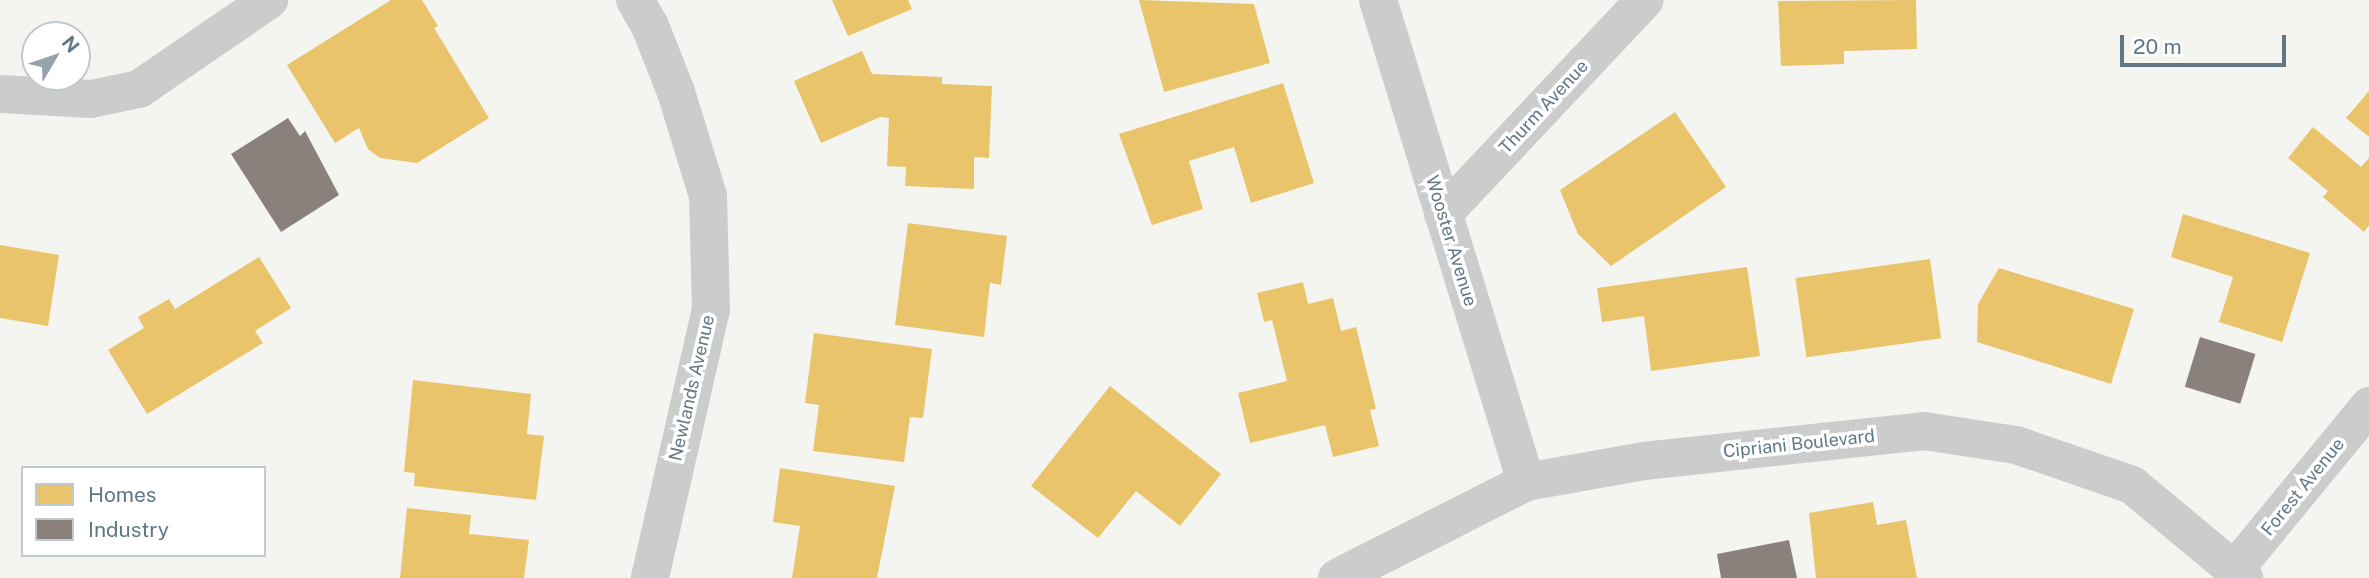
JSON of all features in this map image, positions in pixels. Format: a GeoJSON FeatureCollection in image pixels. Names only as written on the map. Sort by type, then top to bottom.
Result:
{"type":"FeatureCollection","features":[{"type":"Feature","properties":{"kind":"street"},"geometry":{"type":"LineString","coordinates":[[0,94],[91,99],[139,89],[269,0]]}},
{"type":"Feature","properties":{"kind":"street","name":"Newlands Avenue"},"geometry":{"type":"LineString","coordinates":[[635,0],[650,26],[676,92],[708,209],[710,309],[650,578]]}},
{"type":"Feature","properties":{"kind":"street","name":"Wooster Avenue"},"geometry":{"type":"LineString","coordinates":[[1378,0],[1526,482]]}},
{"type":"Feature","properties":{"kind":"street","name":"Thurm Avenue"},"geometry":{"type":"LineString","coordinates":[[1443,214],[1645,0]]}},
{"type":"Feature","properties":{"kind":"street","name":"Forest Avenue"},"geometry":{"type":"LineString","coordinates":[[2240,573],[2369,406]]}},
{"type":"Feature","properties":{"kind":"street","name":"Cipriani Boulevard"},"geometry":{"type":"LineString","coordinates":[[1337,578],[1526,482],[1644,461],[1924,431],[2016,445],[2132,485],[2240,573]]}},
{"type":"Feature","properties":{"kind":"building: Homes"},"geometry":{"type":"Polygon","coordinates":[[[391,0],[422,0],[438,26],[434,28],[489,118],[417,163],[380,158],[368,149],[359,128],[335,143],[287,65],[391,0]]]}},
{"type":"Feature","properties":{"kind":"building: Homes"},"geometry":{"type":"Polygon","coordinates":[[[832,0],[908,0],[912,9],[848,36],[832,0]]]}},
{"type":"Feature","properties":{"kind":"building: Homes"},"geometry":{"type":"Polygon","coordinates":[[[1139,0],[1254,4],[1270,63],[1164,92],[1139,0]]]}},
{"type":"Feature","properties":{"kind":"building: Homes"},"geometry":{"type":"Polygon","coordinates":[[[1916,0],[1917,49],[1844,51],[1844,64],[1781,66],[1778,1],[1916,0]]]}},
{"type":"Feature","properties":{"kind":"building: Homes"},"geometry":{"type":"Polygon","coordinates":[[[862,51],[872,74],[942,77],[942,84],[992,86],[989,158],[974,157],[974,189],[905,186],[906,167],[887,166],[889,118],[880,117],[821,143],[794,81],[862,51]]]}},
{"type":"Feature","properties":{"kind":"building: Homes"},"geometry":{"type":"Polygon","coordinates":[[[1283,83],[1314,183],[1251,203],[1234,147],[1189,161],[1203,209],[1152,225],[1119,134],[1283,83]]]}},
{"type":"Feature","properties":{"kind":"building: Homes"},"geometry":{"type":"Polygon","coordinates":[[[2369,91],[2369,137],[2346,118],[2369,91]]]}},
{"type":"Feature","properties":{"kind":"building: Homes"},"geometry":{"type":"Polygon","coordinates":[[[1675,112],[1726,187],[1611,266],[1578,234],[1560,190],[1675,112]]]}},
{"type":"Feature","properties":{"kind":"building: Homes"},"geometry":{"type":"Polygon","coordinates":[[[2313,127],[2361,167],[2369,158],[2369,225],[2364,232],[2323,197],[2328,191],[2288,158],[2313,127]]]}},
{"type":"Feature","properties":{"kind":"building: Homes"},"geometry":{"type":"Polygon","coordinates":[[[2183,214],[2310,253],[2282,342],[2219,322],[2233,277],[2171,257],[2183,214]]]}},
{"type":"Feature","properties":{"kind":"building: Homes"},"geometry":{"type":"Polygon","coordinates":[[[908,223],[1007,236],[1001,285],[990,283],[984,337],[895,325],[908,223]]]}},
{"type":"Feature","properties":{"kind":"building: Homes"},"geometry":{"type":"Polygon","coordinates":[[[0,245],[59,255],[48,326],[0,318],[0,245]]]}},
{"type":"Feature","properties":{"kind":"building: Homes"},"geometry":{"type":"Polygon","coordinates":[[[259,257],[291,308],[255,331],[263,343],[147,414],[108,350],[144,328],[138,317],[169,299],[175,309],[259,257]]]}},
{"type":"Feature","properties":{"kind":"building: Homes"},"geometry":{"type":"Polygon","coordinates":[[[1930,259],[1941,338],[1806,357],[1795,278],[1930,259]]]}},
{"type":"Feature","properties":{"kind":"building: Homes"},"geometry":{"type":"Polygon","coordinates":[[[1747,267],[1760,356],[1651,371],[1644,316],[1602,322],[1597,288],[1747,267]]]}},
{"type":"Feature","properties":{"kind":"building: Homes"},"geometry":{"type":"Polygon","coordinates":[[[1999,268],[2134,309],[2111,384],[1977,342],[1978,304],[1999,268]]]}},
{"type":"Feature","properties":{"kind":"building: Homes"},"geometry":{"type":"Polygon","coordinates":[[[1303,282],[1308,304],[1333,298],[1341,331],[1356,327],[1376,409],[1370,410],[1379,446],[1333,457],[1325,425],[1250,443],[1238,393],[1287,381],[1272,320],[1264,322],[1257,293],[1303,282]]]}},
{"type":"Feature","properties":{"kind":"building: Homes"},"geometry":{"type":"Polygon","coordinates":[[[814,333],[932,349],[923,418],[910,417],[904,462],[813,451],[819,405],[805,403],[814,333]]]}},
{"type":"Feature","properties":{"kind":"building: Homes"},"geometry":{"type":"Polygon","coordinates":[[[413,380],[531,394],[527,434],[544,436],[536,500],[414,486],[415,473],[404,472],[413,380]]]}},
{"type":"Feature","properties":{"kind":"building: Homes"},"geometry":{"type":"Polygon","coordinates":[[[1110,386],[1221,474],[1180,526],[1136,491],[1098,538],[1031,486],[1110,386]]]}},
{"type":"Feature","properties":{"kind":"building: Homes"},"geometry":{"type":"Polygon","coordinates":[[[780,468],[895,486],[877,578],[792,578],[800,526],[773,522],[780,468]]]}},
{"type":"Feature","properties":{"kind":"building: Homes"},"geometry":{"type":"Polygon","coordinates":[[[1873,502],[1877,525],[1906,520],[1917,578],[1816,578],[1809,513],[1873,502]]]}},
{"type":"Feature","properties":{"kind":"building: Homes"},"geometry":{"type":"Polygon","coordinates":[[[407,508],[471,515],[469,534],[529,540],[524,578],[400,578],[407,508]]]}},
{"type":"Feature","properties":{"kind":"building: Industry"},"geometry":{"type":"Polygon","coordinates":[[[288,118],[300,136],[305,131],[339,195],[281,232],[231,154],[288,118]]]}},
{"type":"Feature","properties":{"kind":"building: Industry"},"geometry":{"type":"Polygon","coordinates":[[[2200,337],[2255,354],[2240,404],[2185,387],[2200,337]]]}},
{"type":"Feature","properties":{"kind":"building: Industry"},"geometry":{"type":"Polygon","coordinates":[[[1789,540],[1797,578],[1721,578],[1717,554],[1789,540]]]}}]}
